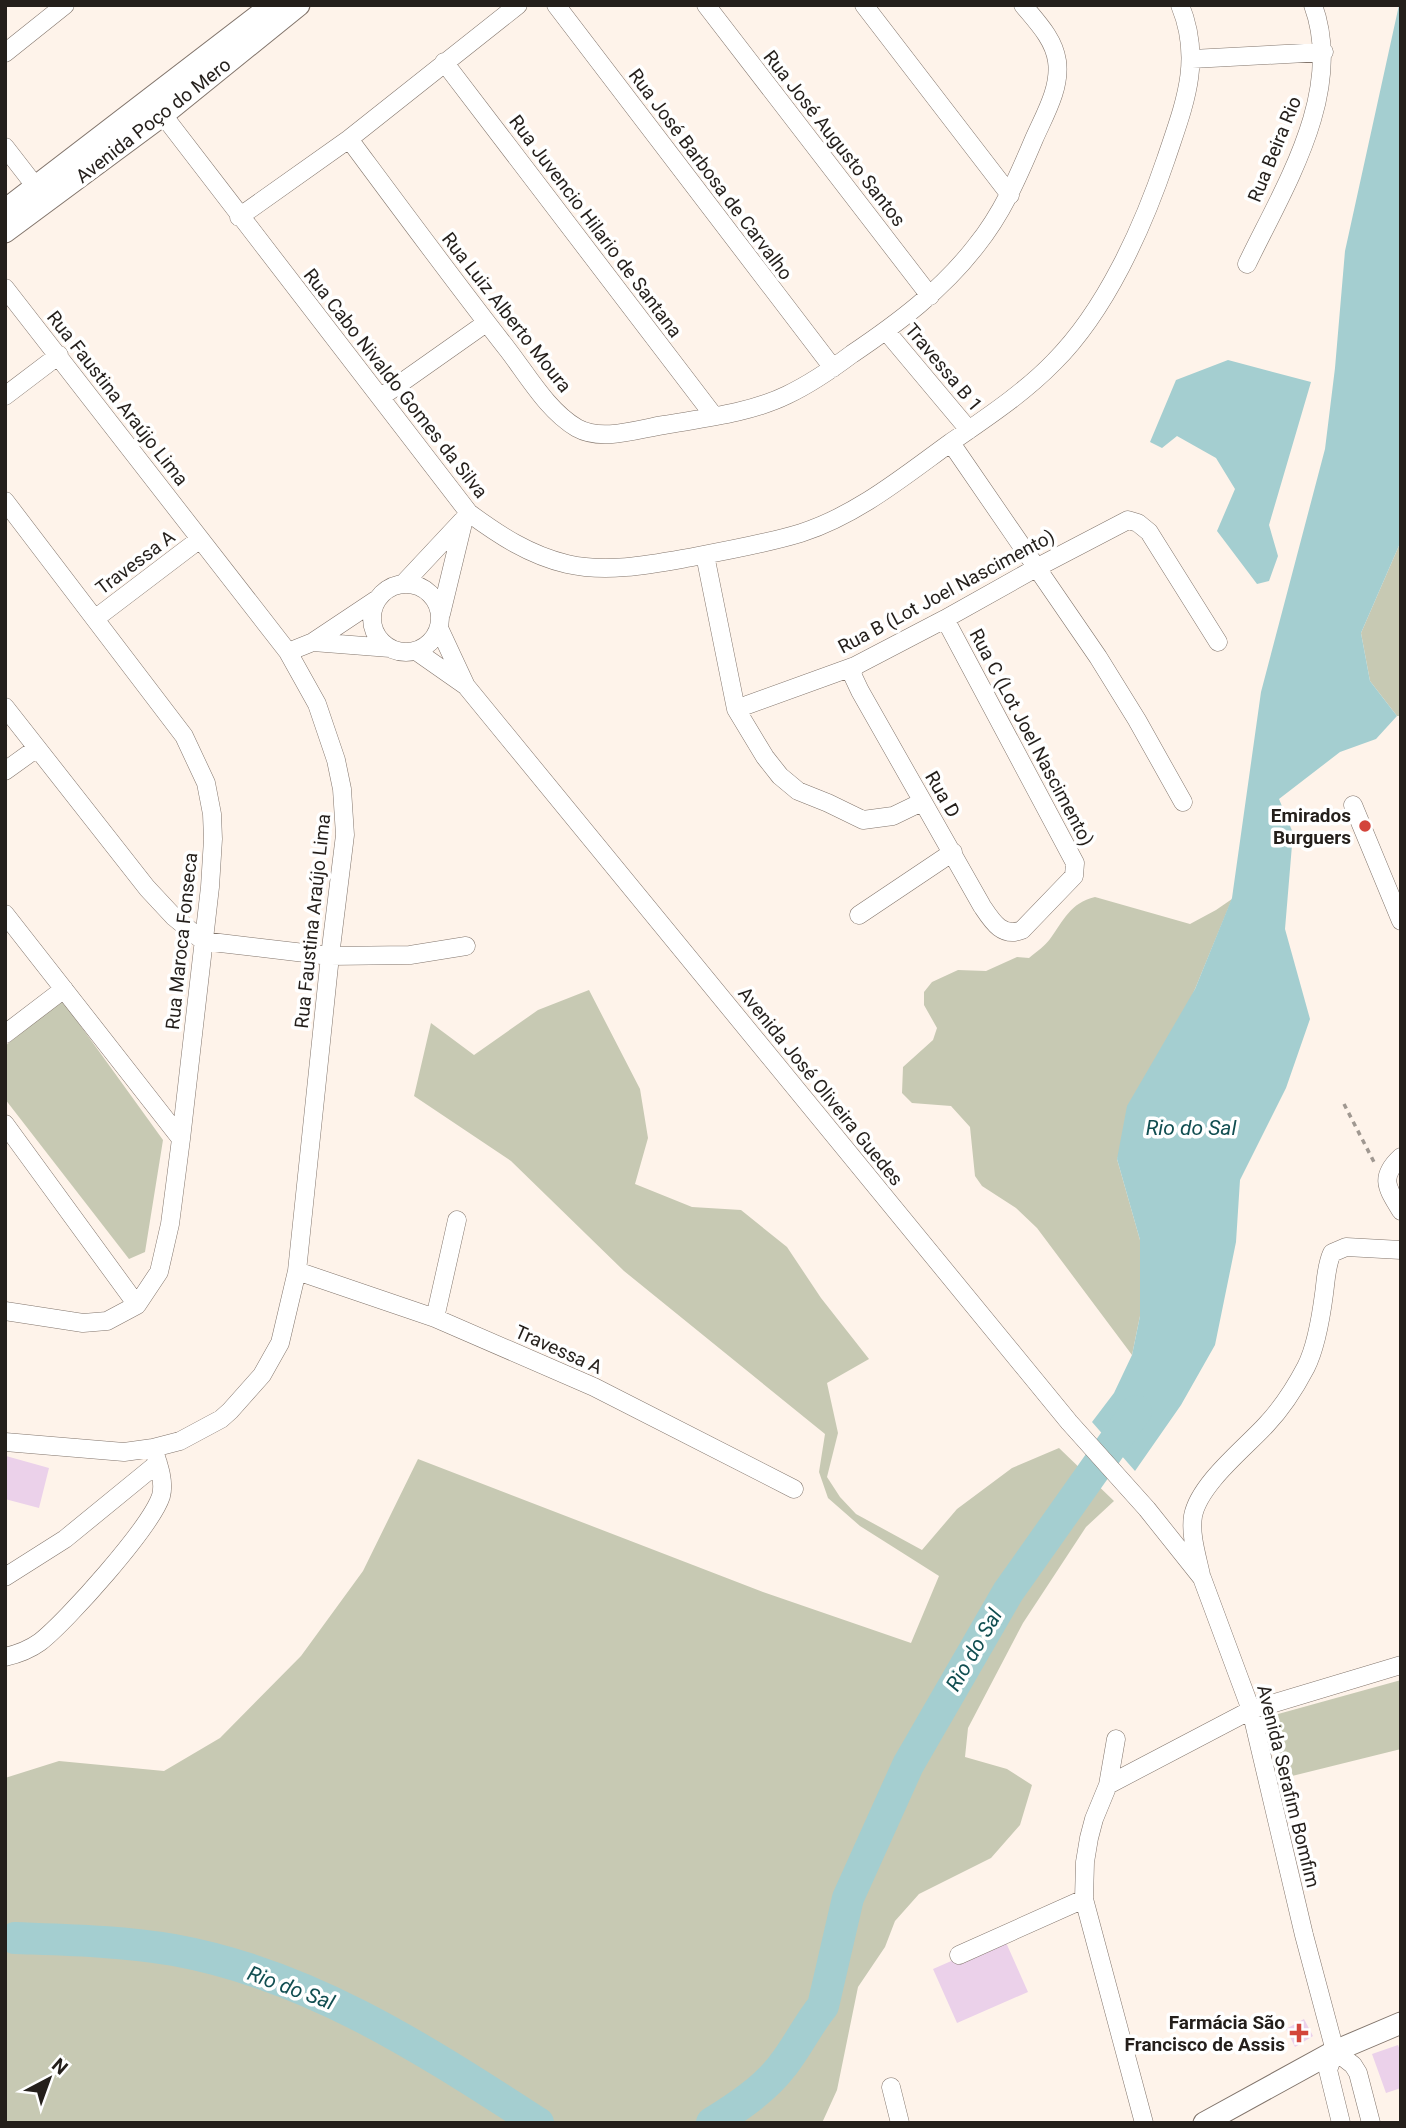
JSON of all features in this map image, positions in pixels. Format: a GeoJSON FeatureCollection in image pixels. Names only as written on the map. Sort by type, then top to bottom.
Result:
{"type":"FeatureCollection","features":[{"type":"Feature","properties":{"kind":"main road","name":"Avenida Poço do Mero"},"geometry":{"type":"LineString","coordinates":[[5,211],[272,5]]}},
{"type":"Feature","properties":{"kind":"main road","name":"Avenida Poço do Mero"},"geometry":{"type":"LineString","coordinates":[[5,232],[163,114],[299,5]]}},
{"type":"Feature","properties":{"kind":"main road"},"geometry":{"type":"LineString","coordinates":[[1204,2123],[1335,2051],[1401,2023]]}},
{"type":"Feature","properties":{"kind":"street"},"geometry":{"type":"LineString","coordinates":[[5,53],[65,5]]}},
{"type":"Feature","properties":{"kind":"street"},"geometry":{"type":"LineString","coordinates":[[239,217],[349,139],[518,5]]}},
{"type":"Feature","properties":{"kind":"street","name":"Rua José Barbosa de Carvalho"},"geometry":{"type":"LineString","coordinates":[[556,5],[833,368]]}},
{"type":"Feature","properties":{"kind":"street","name":"Rua José Augusto Santos"},"geometry":{"type":"LineString","coordinates":[[706,5],[930,296]]}},
{"type":"Feature","properties":{"kind":"street"},"geometry":{"type":"LineString","coordinates":[[864,5],[1010,195]]}},
{"type":"Feature","properties":{"kind":"street","name":"Rua Luiz Alberto Moura"},"geometry":{"type":"LineString","coordinates":[[349,139],[486,323],[564,418],[578,428],[599,433],[620,433],[714,416],[786,396],[833,368],[930,296],[976,246],[1010,195],[1050,102],[1057,74],[1052,44],[1023,5]]}},
{"type":"Feature","properties":{"kind":"street","name":"Rua Cabo Nivaldo Gomes da Silva"},"geometry":{"type":"LineString","coordinates":[[163,114],[239,217],[381,397],[467,516],[522,548],[568,564],[600,568],[655,564],[802,533],[846,514],[888,489],[969,430],[1056,361],[1091,316],[1117,273],[1158,182],[1186,94],[1192,59],[1187,22],[1180,5]]}},
{"type":"Feature","properties":{"kind":"street","name":"Rua Beira Rio"},"geometry":{"type":"LineString","coordinates":[[1247,264],[1303,145],[1318,100],[1324,52],[1313,5]]}},
{"type":"Feature","properties":{"kind":"street"},"geometry":{"type":"LineString","coordinates":[[1192,59],[1324,52]]}},
{"type":"Feature","properties":{"kind":"street","name":"Rua Juvencio Hilario de Santana"},"geometry":{"type":"LineString","coordinates":[[444,62],[714,416]]}},
{"type":"Feature","properties":{"kind":"street"},"geometry":{"type":"LineString","coordinates":[[5,147],[36,187]]}},
{"type":"Feature","properties":{"kind":"street","name":"Rua Faustina Araújo Lima"},"geometry":{"type":"LineString","coordinates":[[5,288],[288,652],[317,704],[336,760],[342,789],[345,835],[297,1271],[280,1343],[251,1389],[221,1419],[156,1456],[5,1442]]}},
{"type":"Feature","properties":{"kind":"street"},"geometry":{"type":"LineString","coordinates":[[381,397],[486,323]]}},
{"type":"Feature","properties":{"kind":"street","name":"Travessa B 1"},"geometry":{"type":"LineString","coordinates":[[886,331],[969,430]]}},
{"type":"Feature","properties":{"kind":"street"},"geometry":{"type":"LineString","coordinates":[[5,396],[59,355]]}},
{"type":"Feature","properties":{"kind":"street"},"geometry":{"type":"LineString","coordinates":[[951,443],[1098,657],[1138,720],[1183,802]]}},
{"type":"Feature","properties":{"kind":"street","name":"Rua Maroca Fonseca"},"geometry":{"type":"LineString","coordinates":[[5,501],[184,736],[206,783],[212,814],[213,839],[181,1139],[165,1251],[159,1272],[137,1305],[115,1318],[96,1323],[5,1311]]}},
{"type":"Feature","properties":{"kind":"street"},"geometry":{"type":"LineString","coordinates":[[404,583],[467,516]]}},
{"type":"Feature","properties":{"kind":"street"},"geometry":{"type":"LineString","coordinates":[[313,642],[390,648],[405,652],[427,646],[435,638],[440,622],[467,516]]}},
{"type":"Feature","properties":{"kind":"street","name":"Rua B (Lot Joel Nascimento)"},"geometry":{"type":"LineString","coordinates":[[736,709],[855,666],[1122,522],[1133,521],[1149,533],[1218,642]]}},
{"type":"Feature","properties":{"kind":"street","name":"Travessa A"},"geometry":{"type":"LineString","coordinates":[[96,618],[200,539]]}},
{"type":"Feature","properties":{"kind":"street"},"geometry":{"type":"LineString","coordinates":[[705,555],[736,709],[765,757],[780,776],[803,794],[868,821],[893,816],[922,802]]}},
{"type":"Feature","properties":{"kind":"street"},"geometry":{"type":"LineString","coordinates":[[288,652],[313,642],[393,586],[404,583],[425,588],[433,595],[440,622]]}},
{"type":"Feature","properties":{"kind":"street"},"geometry":{"type":"LineString","coordinates":[[376,600],[372,611],[375,632],[390,648]]}},
{"type":"Feature","properties":{"kind":"street","name":"Rua C (Lot Joel Nascimento)"},"geometry":{"type":"LineString","coordinates":[[945,619],[1076,867],[1074,876],[1027,926],[1011,933]]}},
{"type":"Feature","properties":{"kind":"street","name":"Avenida José Oliveira Guedes"},"geometry":{"type":"LineString","coordinates":[[440,622],[466,686]]}},
{"type":"Feature","properties":{"kind":"street","name":"Avenida José Oliveira Guedes"},"geometry":{"type":"LineString","coordinates":[[416,651],[466,686],[1069,1422],[1147,1510]]}},
{"type":"Feature","properties":{"kind":"street","name":"Rua D"},"geometry":{"type":"LineString","coordinates":[[855,666],[852,674],[860,691],[922,802],[992,921],[1011,933]]}},
{"type":"Feature","properties":{"kind":"street"},"geometry":{"type":"LineString","coordinates":[[5,707],[147,888],[174,917],[203,941],[330,956],[410,955],[466,946]]}},
{"type":"Feature","properties":{"kind":"street"},"geometry":{"type":"LineString","coordinates":[[5,771],[37,748]]}},
{"type":"Feature","properties":{"kind":"street"},"geometry":{"type":"LineString","coordinates":[[1353,805],[1401,921]]}},
{"type":"Feature","properties":{"kind":"street"},"geometry":{"type":"LineString","coordinates":[[859,915],[953,852]]}},
{"type":"Feature","properties":{"kind":"street"},"geometry":{"type":"LineString","coordinates":[[5,914],[181,1139]]}},
{"type":"Feature","properties":{"kind":"street"},"geometry":{"type":"LineString","coordinates":[[5,1034],[64,989]]}},
{"type":"Feature","properties":{"kind":"street"},"geometry":{"type":"LineString","coordinates":[[5,1124],[137,1305]]}},
{"type":"Feature","properties":{"kind":"street"},"geometry":{"type":"LineString","coordinates":[[1401,1157],[1389,1172],[1387,1186],[1401,1211]]}},
{"type":"Feature","properties":{"kind":"street"},"geometry":{"type":"LineString","coordinates":[[435,1318],[457,1220]]}},
{"type":"Feature","properties":{"kind":"street"},"geometry":{"type":"LineString","coordinates":[[1202,1578],[1194,1538],[1195,1511],[1199,1501],[1223,1470],[1288,1397],[1307,1365],[1332,1252],[1346,1247],[1401,1250]]}},
{"type":"Feature","properties":{"kind":"street","name":"Travessa A"},"geometry":{"type":"LineString","coordinates":[[297,1271],[435,1318],[594,1387],[794,1489]]}},
{"type":"Feature","properties":{"kind":"street"},"geometry":{"type":"LineString","coordinates":[[5,1577],[65,1539],[156,1456]]}},
{"type":"Feature","properties":{"kind":"street"},"geometry":{"type":"LineString","coordinates":[[5,1657],[19,1654],[42,1640],[140,1532],[162,1488],[156,1456]]}},
{"type":"Feature","properties":{"kind":"street","name":"Avenida Serafim Bomfim"},"geometry":{"type":"LineString","coordinates":[[1147,1510],[1202,1578],[1251,1710],[1304,1935],[1335,2051],[1328,2070],[1340,2123]]}},
{"type":"Feature","properties":{"kind":"street"},"geometry":{"type":"LineString","coordinates":[[1108,1785],[1251,1710],[1401,1665]]}},
{"type":"Feature","properties":{"kind":"street"},"geometry":{"type":"LineString","coordinates":[[1116,1739],[1108,1785],[1089,1838],[1084,1899],[1144,2123]]}},
{"type":"Feature","properties":{"kind":"street"},"geometry":{"type":"LineString","coordinates":[[959,1955],[1084,1899]]}},
{"type":"Feature","properties":{"kind":"street","name":"Avenida Serafim Bomfim"},"geometry":{"type":"LineString","coordinates":[[1335,2051],[1353,2065],[1358,2073],[1371,2123]]}},
{"type":"Feature","properties":{"kind":"street"},"geometry":{"type":"LineString","coordinates":[[891,2087],[900,2123]]}},
{"type":"Feature","properties":{"kind":"path"},"geometry":{"type":"LineString","coordinates":[[1344,1104],[1387,1186]]}},
{"type":"Feature","properties":{"kind":"green space"},"geometry":{"type":"Polygon","coordinates":[[[1401,541],[1401,716],[1397,716],[1370,681],[1361,633],[1401,541]]]}},
{"type":"Feature","properties":{"kind":"green space"},"geometry":{"type":"Polygon","coordinates":[[[1095,897],[1190,924],[1232,899],[1195,989],[1117,1159],[1140,1240],[1140,1316],[1132,1355],[1037,1228],[1016,1208],[982,1186],[975,1176],[970,1127],[951,1106],[912,1103],[902,1093],[903,1067],[933,1040],[937,1028],[924,1005],[924,992],[932,982],[958,970],[986,971],[1017,957],[1029,958],[1048,942],[1073,908],[1095,897]]]}},
{"type":"Feature","properties":{"kind":"green space"},"geometry":{"type":"Polygon","coordinates":[[[589,990],[640,1089],[648,1138],[635,1184],[692,1207],[741,1210],[787,1247],[821,1298],[869,1359],[827,1383],[838,1433],[827,1477],[840,1497],[856,1514],[922,1550],[957,1509],[1012,1468],[1059,1448],[1114,1501],[1086,1527],[1023,1623],[968,1728],[965,1757],[1007,1769],[1032,1785],[1020,1825],[991,1858],[919,1894],[895,1921],[885,1947],[858,1987],[837,2090],[822,2123],[5,2123],[5,1778],[59,1761],[164,1771],[220,1738],[301,1656],[363,1571],[418,1459],[763,1592],[911,1643],[939,1576],[860,1526],[828,1498],[819,1472],[825,1434],[624,1271],[511,1161],[414,1096],[431,1023],[474,1055],[538,1010],[589,990]]]}},
{"type":"Feature","properties":{"kind":"green space"},"geometry":{"type":"Polygon","coordinates":[[[62,1000],[163,1140],[145,1252],[129,1259],[5,1099],[5,1046],[62,1000]]]}},
{"type":"Feature","properties":{"kind":"green space"},"geometry":{"type":"Polygon","coordinates":[[[1401,1680],[1401,1749],[1284,1778],[1267,1717],[1401,1680]]]}},
{"type":"Feature","properties":{"kind":"water","name":"Rio do Sal"},"geometry":{"type":"Polygon","coordinates":[[[1399,5],[1401,541],[1361,633],[1370,681],[1397,716],[1376,739],[1340,752],[1279,799],[1293,833],[1285,929],[1310,1019],[1286,1088],[1240,1180],[1236,1242],[1215,1345],[1181,1405],[1135,1471],[1092,1422],[1114,1393],[1132,1355],[1140,1316],[1140,1240],[1117,1159],[1127,1106],[1195,989],[1232,898],[1261,692],[1325,449],[1345,251],[1399,5]]]}},
{"type":"Feature","properties":{"kind":"water"},"geometry":{"type":"Polygon","coordinates":[[[1228,360],[1311,382],[1269,525],[1278,556],[1269,581],[1257,584],[1217,531],[1235,489],[1216,458],[1177,436],[1162,448],[1150,442],[1176,380],[1228,360]]]}},
{"type":"Feature","properties":{"kind":"building"},"geometry":{"type":"Polygon","coordinates":[[[6,1456],[49,1468],[39,1508],[5,1499],[6,1456]]]}},
{"type":"Feature","properties":{"kind":"building"},"geometry":{"type":"Polygon","coordinates":[[[1004,1938],[1028,1992],[957,2023],[933,1969],[1004,1938]]]}},
{"type":"Feature","properties":{"kind":"building","name":"Farmácia São Francisco de Assis"},"geometry":{"type":"Polygon","coordinates":[[[1304,2019],[1313,2036],[1295,2047],[1286,2029],[1304,2019]]]}},
{"type":"Feature","properties":{"kind":"building"},"geometry":{"type":"Polygon","coordinates":[[[1398,2045],[1401,2053],[1401,2088],[1386,2093],[1372,2054],[1398,2045]]]}},
{"type":"Feature","properties":{"kind":"waterway","name":"Rio do Sal"},"geometry":{"type":"LineString","coordinates":[[712,2123],[732,2111],[776,2074],[823,2006],[848,1898],[908,1765],[1008,1592],[1136,1411]]}},
{"type":"Feature","properties":{"kind":"waterway"},"geometry":{"type":"LineString","coordinates":[[5,1942],[15,1938]]}},
{"type":"Feature","properties":{"kind":"waterway","name":"Rio do Sal"},"geometry":{"type":"LineString","coordinates":[[15,1938],[95,1941],[174,1950],[272,1977],[319,1996],[408,2042],[538,2123]]}},
{"type":"Feature","properties":{"kind":"place","name":"Emirados Burguers"},"geometry":{"type":"Point","coordinates":[1365,826]}},
{"type":"Feature","properties":{"kind":"place","name":"Farmácia São Francisco de Assis"},"geometry":{"type":"Point","coordinates":[1299,2033]}}]}
